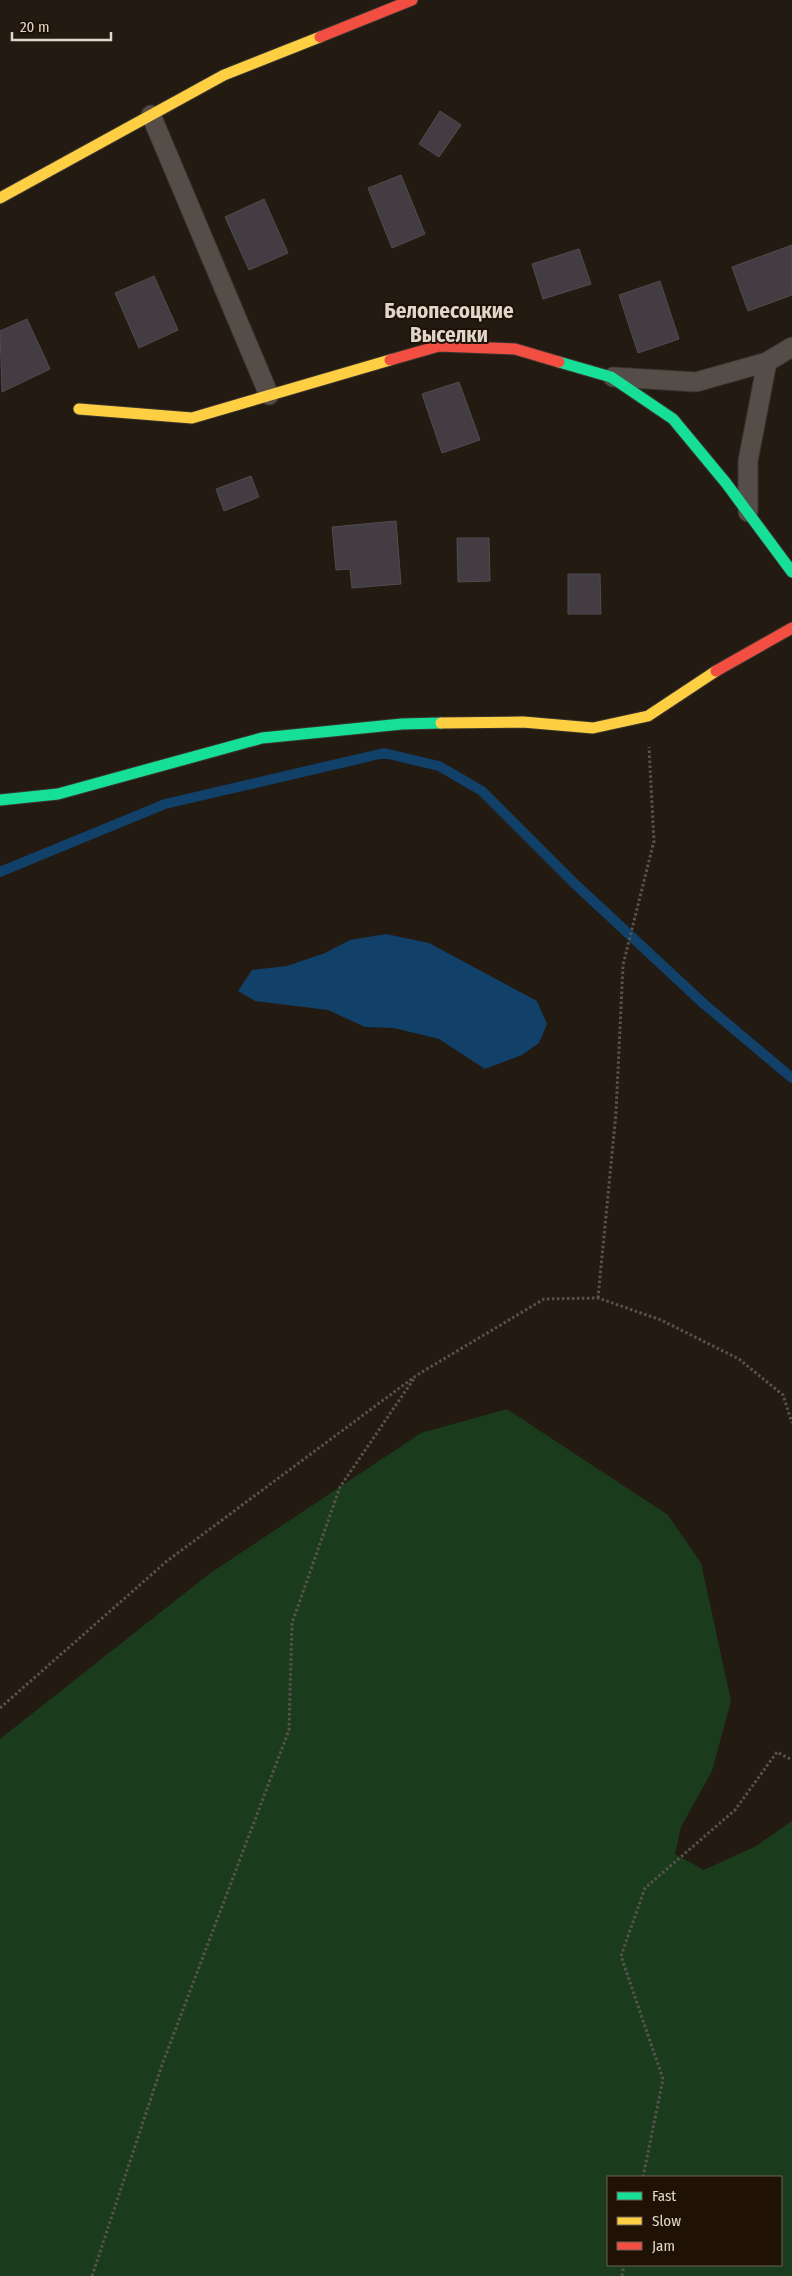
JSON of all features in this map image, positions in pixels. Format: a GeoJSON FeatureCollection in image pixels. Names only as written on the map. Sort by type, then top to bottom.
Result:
{"type":"FeatureCollection","features":[{"type":"Feature","properties":{"kind":"street"},"geometry":{"type":"LineString","coordinates":[[0,198],[224,75],[412,0]]}},
{"type":"Feature","properties":{"kind":"street"},"geometry":{"type":"LineString","coordinates":[[79,409],[192,418],[439,346],[515,350],[612,376],[673,419],[726,483],[792,572]]}},
{"type":"Feature","properties":{"kind":"street"},"geometry":{"type":"LineString","coordinates":[[0,800],[58,794],[262,738],[402,724],[524,722],[593,728],[648,716],[715,670],[792,628]]}},
{"type":"Feature","properties":{"kind":"lane"},"geometry":{"type":"LineString","coordinates":[[151,115],[270,395]]}},
{"type":"Feature","properties":{"kind":"lane"},"geometry":{"type":"LineString","coordinates":[[612,376],[696,382],[767,362],[792,347]]}},
{"type":"Feature","properties":{"kind":"lane"},"geometry":{"type":"LineString","coordinates":[[748,512],[748,461],[767,362]]}},
{"type":"Feature","properties":{"kind":"path"},"geometry":{"type":"LineString","coordinates":[[598,1298],[616,1113],[623,964],[654,840],[648,716]]}},
{"type":"Feature","properties":{"kind":"path"},"geometry":{"type":"LineString","coordinates":[[0,1708],[166,1561],[417,1375],[544,1299],[598,1298],[661,1320],[739,1359],[783,1395],[792,1423]]}},
{"type":"Feature","properties":{"kind":"path"},"geometry":{"type":"LineString","coordinates":[[92,2276],[162,2065],[289,1730],[292,1624],[340,1487],[417,1375]]}},
{"type":"Feature","properties":{"kind":"path"},"geometry":{"type":"LineString","coordinates":[[643,2176],[663,2079],[621,1956],[645,1888],[735,1810],[777,1752],[792,1760]]}},
{"type":"Feature","properties":{"kind":"green space"},"geometry":{"type":"Polygon","coordinates":[[[507,1409],[668,1515],[701,1563],[731,1701],[712,1771],[681,1827],[675,1854],[704,1870],[756,1846],[792,1821],[792,2276],[0,2276],[0,1739],[209,1574],[421,1433],[507,1409]]]}},
{"type":"Feature","properties":{"kind":"water"},"geometry":{"type":"Polygon","coordinates":[[[386,934],[429,943],[537,1001],[547,1024],[539,1043],[522,1055],[485,1069],[439,1039],[394,1028],[365,1027],[328,1010],[255,1001],[238,991],[252,970],[287,966],[325,953],[350,940],[386,934]]]}},
{"type":"Feature","properties":{"kind":"building"},"geometry":{"type":"Polygon","coordinates":[[[440,111],[461,125],[439,157],[419,144],[440,111]]]}},
{"type":"Feature","properties":{"kind":"building"},"geometry":{"type":"Polygon","coordinates":[[[401,175],[425,234],[392,248],[368,188],[401,175]]]}},
{"type":"Feature","properties":{"kind":"building"},"geometry":{"type":"Polygon","coordinates":[[[264,199],[288,253],[249,270],[225,217],[264,199]]]}},
{"type":"Feature","properties":{"kind":"building"},"geometry":{"type":"Polygon","coordinates":[[[792,245],[792,295],[748,311],[732,267],[792,245]]]}},
{"type":"Feature","properties":{"kind":"building"},"geometry":{"type":"Polygon","coordinates":[[[579,249],[591,284],[543,299],[532,264],[579,249]]]}},
{"type":"Feature","properties":{"kind":"building"},"geometry":{"type":"Polygon","coordinates":[[[154,276],[178,330],[139,348],[115,293],[154,276]]]}},
{"type":"Feature","properties":{"kind":"building"},"geometry":{"type":"Polygon","coordinates":[[[660,281],[679,339],[638,353],[619,295],[660,281]]]}},
{"type":"Feature","properties":{"kind":"building"},"geometry":{"type":"Polygon","coordinates":[[[27,319],[50,369],[2,392],[0,331],[27,319]]]}},
{"type":"Feature","properties":{"kind":"building"},"geometry":{"type":"Polygon","coordinates":[[[459,382],[480,440],[442,453],[422,394],[459,382]]]}},
{"type":"Feature","properties":{"kind":"building"},"geometry":{"type":"Polygon","coordinates":[[[251,476],[259,497],[224,511],[216,489],[251,476]]]}},
{"type":"Feature","properties":{"kind":"building"},"geometry":{"type":"Polygon","coordinates":[[[396,521],[401,584],[352,588],[350,569],[336,570],[332,527],[396,521]]]}},
{"type":"Feature","properties":{"kind":"building"},"geometry":{"type":"Polygon","coordinates":[[[457,538],[489,538],[490,581],[458,582],[457,538]]]}},
{"type":"Feature","properties":{"kind":"building"},"geometry":{"type":"Polygon","coordinates":[[[568,574],[600,574],[601,614],[568,614],[568,574]]]}},
{"type":"Feature","properties":{"kind":"waterway"},"geometry":{"type":"LineString","coordinates":[[0,872],[165,804],[384,753],[439,766],[482,791],[575,884],[704,1004],[792,1078]]}},
{"type":"Feature","properties":{"kind":"traffic: fast"},"geometry":{"type":"LineString","coordinates":[[559,362],[611,377],[673,419],[726,483],[792,572]]}},
{"type":"Feature","properties":{"kind":"traffic: fast"},"geometry":{"type":"LineString","coordinates":[[0,800],[58,794],[262,738],[402,724],[441,723]]}},
{"type":"Feature","properties":{"kind":"traffic: slow"},"geometry":{"type":"LineString","coordinates":[[0,198],[224,75],[320,37]]}},
{"type":"Feature","properties":{"kind":"traffic: slow"},"geometry":{"type":"LineString","coordinates":[[79,409],[192,418],[390,360]]}},
{"type":"Feature","properties":{"kind":"traffic: slow"},"geometry":{"type":"LineString","coordinates":[[441,723],[523,722],[593,728],[648,716],[716,671]]}},
{"type":"Feature","properties":{"kind":"traffic: jam"},"geometry":{"type":"LineString","coordinates":[[320,37],[412,0]]}},
{"type":"Feature","properties":{"kind":"traffic: jam"},"geometry":{"type":"LineString","coordinates":[[390,360],[439,346],[515,349],[559,362]]}},
{"type":"Feature","properties":{"kind":"traffic: jam"},"geometry":{"type":"LineString","coordinates":[[716,671],[792,628]]}},
{"type":"Feature","properties":{"kind":"district","name":"Белопесоцкие Выселки"},"geometry":{"type":"Point","coordinates":[449,323]}}]}
